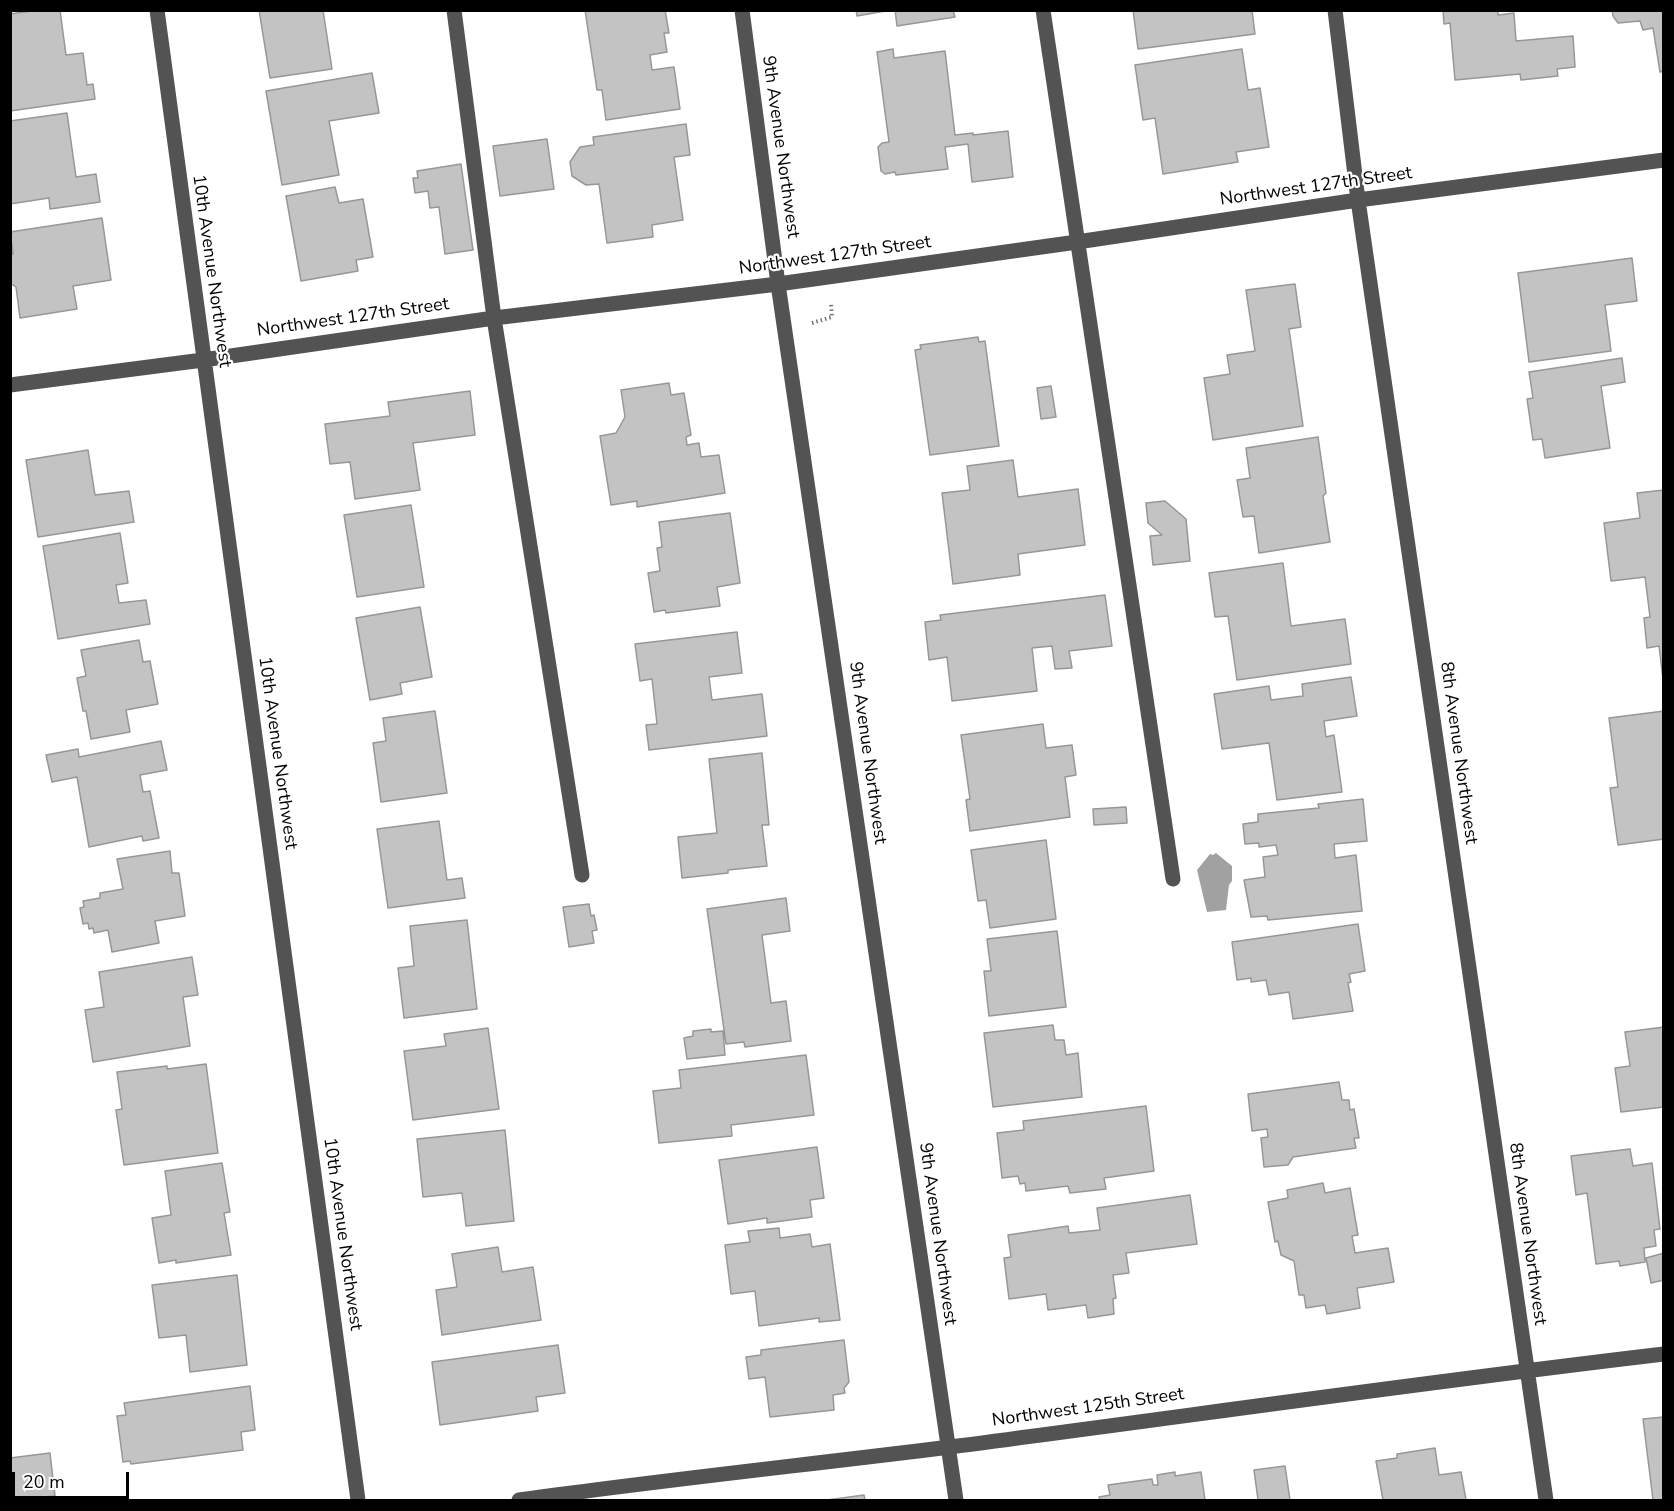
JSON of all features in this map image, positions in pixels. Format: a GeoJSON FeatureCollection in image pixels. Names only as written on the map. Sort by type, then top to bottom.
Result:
{"type":"FeatureCollection","features":[{"type":"Feature","properties":{"kind":"street","name":"10th Avenue Northwest"},"geometry":{"type":"LineString","coordinates":[[157,10],[358,1500]]}},
{"type":"Feature","properties":{"kind":"street"},"geometry":{"type":"LineString","coordinates":[[454,10],[494,318],[582,874]]}},
{"type":"Feature","properties":{"kind":"street","name":"9th Avenue Northwest"},"geometry":{"type":"LineString","coordinates":[[742,10],[778,284],[956,1500]]}},
{"type":"Feature","properties":{"kind":"street"},"geometry":{"type":"LineString","coordinates":[[1043,10],[1173,879]]}},
{"type":"Feature","properties":{"kind":"street","name":"8th Avenue Northwest"},"geometry":{"type":"LineString","coordinates":[[1335,10],[1358,200],[1546,1500]]}},
{"type":"Feature","properties":{"kind":"street","name":"Northwest 127th Street"},"geometry":{"type":"LineString","coordinates":[[10,386],[494,318],[778,284],[1358,200],[1664,160]]}},
{"type":"Feature","properties":{"kind":"street","name":"Northwest 125th Street"},"geometry":{"type":"LineString","coordinates":[[519,1500],[629,1484],[948,1447],[1664,1354]]}},
{"type":"Feature","properties":{"kind":"path"},"geometry":{"type":"LineString","coordinates":[[812,323],[832,317]]}},
{"type":"Feature","properties":{"kind":"shaded area"},"geometry":{"type":"Polygon","coordinates":[[[1216,853],[1232,866],[1232,881],[1229,885],[1226,910],[1207,912],[1197,870],[1210,854],[1216,853]]]}},
{"type":"Feature","properties":{"kind":"building"},"geometry":{"type":"Polygon","coordinates":[[[60,10],[66,55],[83,53],[87,85],[93,84],[95,99],[10,111],[10,14],[60,10]]]}},
{"type":"Feature","properties":{"kind":"building"},"geometry":{"type":"Polygon","coordinates":[[[259,10],[323,10],[332,69],[270,78],[259,10]]]}},
{"type":"Feature","properties":{"kind":"building"},"geometry":{"type":"Polygon","coordinates":[[[585,10],[665,10],[669,33],[664,33],[667,52],[650,55],[652,70],[674,67],[680,109],[606,120],[602,90],[597,90],[585,10]]]}},
{"type":"Feature","properties":{"kind":"building"},"geometry":{"type":"Polygon","coordinates":[[[856,10],[891,10],[857,16],[856,10]]]}},
{"type":"Feature","properties":{"kind":"building"},"geometry":{"type":"Polygon","coordinates":[[[895,10],[953,10],[955,17],[897,26],[895,10]]]}},
{"type":"Feature","properties":{"kind":"building"},"geometry":{"type":"Polygon","coordinates":[[[1133,10],[1252,10],[1255,34],[1138,49],[1133,10]]]}},
{"type":"Feature","properties":{"kind":"building"},"geometry":{"type":"Polygon","coordinates":[[[1443,10],[1498,10],[1498,15],[1514,13],[1516,41],[1573,36],[1575,67],[1557,69],[1558,76],[1521,80],[1520,74],[1455,80],[1450,23],[1444,24],[1443,10]]]}},
{"type":"Feature","properties":{"kind":"building"},"geometry":{"type":"Polygon","coordinates":[[[1612,10],[1664,10],[1664,71],[1660,72],[1653,28],[1643,30],[1640,21],[1618,23],[1612,10]]]}},
{"type":"Feature","properties":{"kind":"building"},"geometry":{"type":"Polygon","coordinates":[[[893,49],[894,58],[945,51],[955,135],[1008,131],[1013,177],[972,182],[968,144],[945,147],[948,169],[896,175],[895,172],[885,174],[881,171],[878,147],[882,143],[889,142],[877,52],[893,49]]]}},
{"type":"Feature","properties":{"kind":"building"},"geometry":{"type":"Polygon","coordinates":[[[1242,49],[1248,90],[1260,88],[1269,147],[1236,152],[1238,162],[1163,174],[1155,118],[1143,120],[1135,65],[1242,49]]]}},
{"type":"Feature","properties":{"kind":"building"},"geometry":{"type":"Polygon","coordinates":[[[372,73],[379,113],[329,121],[339,175],[282,185],[266,91],[372,73]]]}},
{"type":"Feature","properties":{"kind":"building"},"geometry":{"type":"Polygon","coordinates":[[[67,113],[76,177],[96,174],[100,202],[50,209],[49,198],[10,204],[10,121],[67,113]]]}},
{"type":"Feature","properties":{"kind":"building"},"geometry":{"type":"Polygon","coordinates":[[[686,124],[690,155],[674,157],[683,220],[652,225],[653,237],[607,243],[599,184],[586,185],[572,176],[570,162],[580,147],[594,145],[593,137],[686,124]]]}},
{"type":"Feature","properties":{"kind":"building"},"geometry":{"type":"Polygon","coordinates":[[[547,139],[554,189],[500,196],[493,146],[547,139]]]}},
{"type":"Feature","properties":{"kind":"building"},"geometry":{"type":"Polygon","coordinates":[[[461,164],[473,250],[445,254],[439,207],[430,208],[428,191],[415,193],[413,178],[418,178],[417,171],[461,164]]]}},
{"type":"Feature","properties":{"kind":"building"},"geometry":{"type":"Polygon","coordinates":[[[335,187],[339,203],[363,199],[373,257],[356,260],[358,271],[301,281],[286,196],[335,187]]]}},
{"type":"Feature","properties":{"kind":"building"},"geometry":{"type":"Polygon","coordinates":[[[102,218],[111,280],[73,286],[77,309],[20,318],[16,287],[10,283],[10,255],[13,254],[10,232],[102,218]]]}},
{"type":"Feature","properties":{"kind":"building"},"geometry":{"type":"Polygon","coordinates":[[[1632,258],[1637,301],[1605,305],[1611,351],[1529,362],[1518,273],[1632,258]]]}},
{"type":"Feature","properties":{"kind":"building"},"geometry":{"type":"Polygon","coordinates":[[[1295,284],[1301,327],[1289,329],[1303,426],[1213,440],[1204,378],[1230,374],[1227,355],[1255,351],[1246,290],[1295,284]]]}},
{"type":"Feature","properties":{"kind":"building"},"geometry":{"type":"Polygon","coordinates":[[[978,337],[979,342],[985,341],[999,446],[930,455],[915,350],[921,349],[920,345],[978,337]]]}},
{"type":"Feature","properties":{"kind":"building"},"geometry":{"type":"Polygon","coordinates":[[[1622,358],[1625,382],[1601,386],[1610,448],[1545,458],[1542,439],[1533,440],[1527,399],[1533,398],[1529,372],[1622,358]]]}},
{"type":"Feature","properties":{"kind":"building"},"geometry":{"type":"Polygon","coordinates":[[[669,383],[671,395],[684,393],[691,435],[686,437],[687,445],[699,443],[701,457],[719,455],[725,493],[637,507],[637,501],[611,505],[600,436],[616,433],[625,417],[621,390],[669,383]]]}},
{"type":"Feature","properties":{"kind":"building"},"geometry":{"type":"Polygon","coordinates":[[[1051,386],[1056,417],[1041,419],[1037,388],[1051,386]]]}},
{"type":"Feature","properties":{"kind":"building"},"geometry":{"type":"Polygon","coordinates":[[[470,391],[475,435],[413,443],[420,490],[355,499],[350,462],[330,464],[325,424],[390,416],[388,402],[470,391]]]}},
{"type":"Feature","properties":{"kind":"building"},"geometry":{"type":"Polygon","coordinates":[[[1318,437],[1330,542],[1259,553],[1254,516],[1243,517],[1237,480],[1250,478],[1246,448],[1318,437]]]}},
{"type":"Feature","properties":{"kind":"building"},"geometry":{"type":"Polygon","coordinates":[[[88,450],[95,495],[129,491],[134,522],[38,537],[26,460],[88,450]]]}},
{"type":"Feature","properties":{"kind":"building"},"geometry":{"type":"Polygon","coordinates":[[[1013,460],[1018,497],[1078,489],[1085,545],[1018,554],[1020,575],[953,584],[942,493],[970,490],[967,466],[1013,460]]]}},
{"type":"Feature","properties":{"kind":"building"},"geometry":{"type":"Polygon","coordinates":[[[1664,490],[1663,679],[1659,646],[1647,648],[1644,618],[1650,617],[1645,577],[1611,581],[1604,523],[1640,518],[1637,493],[1664,490]]]}},
{"type":"Feature","properties":{"kind":"building"},"geometry":{"type":"Polygon","coordinates":[[[1165,501],[1186,519],[1190,561],[1153,565],[1150,536],[1162,535],[1148,523],[1146,503],[1165,501]]]}},
{"type":"Feature","properties":{"kind":"building"},"geometry":{"type":"Polygon","coordinates":[[[411,505],[424,587],[357,597],[344,515],[411,505]]]}},
{"type":"Feature","properties":{"kind":"building"},"geometry":{"type":"Polygon","coordinates":[[[730,513],[740,583],[717,587],[720,606],[666,613],[665,610],[654,612],[648,573],[660,571],[657,548],[662,547],[659,522],[730,513]]]}},
{"type":"Feature","properties":{"kind":"building"},"geometry":{"type":"Polygon","coordinates":[[[120,533],[128,583],[116,585],[119,603],[146,600],[150,624],[58,639],[43,546],[120,533]]]}},
{"type":"Feature","properties":{"kind":"building"},"geometry":{"type":"Polygon","coordinates":[[[1283,563],[1291,626],[1345,619],[1351,664],[1237,680],[1228,616],[1215,617],[1209,573],[1283,563]]]}},
{"type":"Feature","properties":{"kind":"building"},"geometry":{"type":"Polygon","coordinates":[[[1105,595],[1112,646],[1069,651],[1072,668],[1055,669],[1052,646],[1032,648],[1037,691],[952,701],[947,657],[929,660],[925,622],[941,620],[940,615],[1105,595]]]}},
{"type":"Feature","properties":{"kind":"building"},"geometry":{"type":"Polygon","coordinates":[[[420,607],[432,677],[400,683],[402,694],[370,700],[356,618],[420,607]]]}},
{"type":"Feature","properties":{"kind":"building"},"geometry":{"type":"Polygon","coordinates":[[[737,632],[742,673],[709,677],[712,700],[762,694],[767,736],[649,750],[646,725],[657,724],[652,679],[640,681],[635,644],[737,632]]]}},
{"type":"Feature","properties":{"kind":"building"},"geometry":{"type":"Polygon","coordinates":[[[139,640],[143,662],[150,661],[158,704],[126,710],[130,732],[91,739],[77,678],[86,676],[81,650],[139,640]]]}},
{"type":"Feature","properties":{"kind":"building"},"geometry":{"type":"Polygon","coordinates":[[[1351,677],[1357,716],[1324,721],[1326,737],[1334,735],[1342,792],[1277,800],[1269,743],[1222,749],[1214,694],[1269,686],[1271,700],[1303,696],[1302,684],[1351,677]]]}},
{"type":"Feature","properties":{"kind":"building"},"geometry":{"type":"Polygon","coordinates":[[[435,711],[447,793],[381,802],[373,743],[386,741],[383,718],[435,711]]]}},
{"type":"Feature","properties":{"kind":"building"},"geometry":{"type":"Polygon","coordinates":[[[1664,711],[1664,839],[1618,845],[1610,788],[1618,787],[1609,718],[1664,711]]]}},
{"type":"Feature","properties":{"kind":"building"},"geometry":{"type":"Polygon","coordinates":[[[1043,724],[1046,748],[1072,745],[1076,775],[1065,777],[1070,817],[970,831],[966,800],[970,799],[961,735],[1043,724]]]}},
{"type":"Feature","properties":{"kind":"building"},"geometry":{"type":"Polygon","coordinates":[[[161,741],[167,770],[140,775],[143,792],[150,791],[159,838],[143,841],[142,836],[89,847],[77,777],[52,782],[46,755],[78,749],[79,757],[161,741]]]}},
{"type":"Feature","properties":{"kind":"building"},"geometry":{"type":"Polygon","coordinates":[[[762,753],[769,825],[762,825],[767,866],[682,878],[678,837],[717,833],[709,759],[762,753]]]}},
{"type":"Feature","properties":{"kind":"building"},"geometry":{"type":"Polygon","coordinates":[[[1363,799],[1367,841],[1334,844],[1335,858],[1356,855],[1362,911],[1268,920],[1267,916],[1251,917],[1244,880],[1265,877],[1263,857],[1278,855],[1276,845],[1259,847],[1259,843],[1245,844],[1243,824],[1258,822],[1258,814],[1319,808],[1318,804],[1363,799]]]}},
{"type":"Feature","properties":{"kind":"building"},"geometry":{"type":"Polygon","coordinates":[[[1126,807],[1127,823],[1094,825],[1093,809],[1126,807]]]}},
{"type":"Feature","properties":{"kind":"building"},"geometry":{"type":"Polygon","coordinates":[[[439,821],[447,880],[462,878],[465,898],[388,908],[377,829],[439,821]]]}},
{"type":"Feature","properties":{"kind":"building"},"geometry":{"type":"Polygon","coordinates":[[[1046,840],[1056,919],[990,928],[986,900],[978,901],[971,850],[1046,840]]]}},
{"type":"Feature","properties":{"kind":"building"},"geometry":{"type":"Polygon","coordinates":[[[170,851],[172,873],[179,873],[185,916],[155,921],[159,943],[112,952],[108,930],[94,933],[93,928],[89,929],[88,923],[83,924],[80,908],[84,907],[83,901],[100,898],[100,893],[123,889],[117,859],[170,851]]]}},
{"type":"Feature","properties":{"kind":"building"},"geometry":{"type":"Polygon","coordinates":[[[786,898],[790,931],[762,935],[771,1003],[786,1001],[791,1041],[745,1047],[744,1042],[726,1044],[707,909],[786,898]]]}},
{"type":"Feature","properties":{"kind":"building"},"geometry":{"type":"Polygon","coordinates":[[[589,904],[597,930],[592,931],[594,943],[569,947],[563,907],[589,904]]]}},
{"type":"Feature","properties":{"kind":"building"},"geometry":{"type":"Polygon","coordinates":[[[467,920],[477,1009],[404,1018],[398,968],[414,966],[410,926],[467,920]]]}},
{"type":"Feature","properties":{"kind":"building"},"geometry":{"type":"Polygon","coordinates":[[[1358,924],[1365,971],[1349,974],[1351,982],[1348,983],[1353,1011],[1293,1019],[1289,992],[1269,995],[1266,980],[1251,982],[1251,978],[1237,980],[1232,942],[1358,924]]]}},
{"type":"Feature","properties":{"kind":"building"},"geometry":{"type":"Polygon","coordinates":[[[1057,931],[1066,1007],[989,1016],[984,971],[991,971],[987,939],[1057,931]]]}},
{"type":"Feature","properties":{"kind":"building"},"geometry":{"type":"Polygon","coordinates":[[[192,957],[198,995],[183,997],[190,1046],[93,1062],[85,1010],[104,1007],[99,972],[192,957]]]}},
{"type":"Feature","properties":{"kind":"building"},"geometry":{"type":"Polygon","coordinates":[[[1053,1025],[1055,1040],[1064,1040],[1066,1055],[1078,1053],[1082,1097],[993,1107],[984,1033],[1053,1025]]]}},
{"type":"Feature","properties":{"kind":"building"},"geometry":{"type":"Polygon","coordinates":[[[1664,1027],[1664,1107],[1621,1112],[1615,1068],[1630,1066],[1625,1032],[1664,1027]]]}},
{"type":"Feature","properties":{"kind":"building"},"geometry":{"type":"Polygon","coordinates":[[[488,1028],[499,1109],[413,1120],[404,1051],[446,1046],[444,1034],[488,1028]]]}},
{"type":"Feature","properties":{"kind":"building"},"geometry":{"type":"Polygon","coordinates":[[[711,1029],[711,1032],[723,1031],[725,1055],[687,1059],[684,1038],[693,1036],[693,1031],[711,1029]]]}},
{"type":"Feature","properties":{"kind":"building"},"geometry":{"type":"Polygon","coordinates":[[[806,1055],[814,1115],[731,1125],[732,1136],[659,1143],[653,1091],[681,1088],[679,1070],[806,1055]]]}},
{"type":"Feature","properties":{"kind":"building"},"geometry":{"type":"Polygon","coordinates":[[[206,1064],[218,1153],[124,1165],[116,1110],[122,1109],[117,1072],[206,1064]]]}},
{"type":"Feature","properties":{"kind":"building"},"geometry":{"type":"Polygon","coordinates":[[[1339,1082],[1342,1100],[1349,1100],[1350,1110],[1354,1109],[1359,1138],[1354,1138],[1356,1148],[1293,1157],[1288,1165],[1264,1167],[1261,1138],[1268,1137],[1267,1129],[1252,1131],[1248,1094],[1339,1082]]]}},
{"type":"Feature","properties":{"kind":"building"},"geometry":{"type":"Polygon","coordinates":[[[1146,1106],[1154,1171],[1104,1178],[1106,1189],[1070,1193],[1068,1186],[1026,1191],[1025,1183],[1020,1184],[1018,1176],[1002,1178],[997,1133],[1024,1130],[1023,1121],[1146,1106]]]}},
{"type":"Feature","properties":{"kind":"building"},"geometry":{"type":"Polygon","coordinates":[[[505,1130],[514,1221],[466,1226],[462,1193],[423,1197],[417,1139],[505,1130]]]}},
{"type":"Feature","properties":{"kind":"building"},"geometry":{"type":"Polygon","coordinates":[[[817,1147],[824,1198],[810,1200],[812,1217],[767,1223],[767,1218],[728,1224],[719,1160],[817,1147]]]}},
{"type":"Feature","properties":{"kind":"building"},"geometry":{"type":"Polygon","coordinates":[[[1630,1149],[1633,1166],[1652,1163],[1660,1229],[1654,1230],[1656,1246],[1644,1248],[1645,1262],[1620,1266],[1619,1261],[1596,1264],[1587,1193],[1576,1195],[1571,1156],[1630,1149]]]}},
{"type":"Feature","properties":{"kind":"building"},"geometry":{"type":"Polygon","coordinates":[[[222,1163],[230,1212],[224,1213],[231,1255],[176,1263],[176,1260],[159,1263],[152,1218],[171,1215],[165,1171],[222,1163]]]}},
{"type":"Feature","properties":{"kind":"building"},"geometry":{"type":"Polygon","coordinates":[[[1323,1183],[1325,1193],[1350,1188],[1358,1235],[1352,1236],[1355,1253],[1388,1248],[1394,1282],[1357,1288],[1360,1308],[1327,1314],[1325,1305],[1306,1308],[1304,1295],[1299,1295],[1294,1261],[1281,1255],[1278,1241],[1275,1242],[1268,1202],[1288,1198],[1287,1190],[1323,1183]]]}},
{"type":"Feature","properties":{"kind":"building"},"geometry":{"type":"Polygon","coordinates":[[[1190,1195],[1197,1244],[1126,1253],[1129,1273],[1113,1275],[1116,1298],[1113,1299],[1114,1314],[1088,1318],[1086,1305],[1048,1310],[1046,1294],[1009,1299],[1004,1258],[1011,1257],[1008,1235],[1068,1226],[1069,1233],[1100,1230],[1097,1208],[1190,1195]]]}},
{"type":"Feature","properties":{"kind":"building"},"geometry":{"type":"Polygon","coordinates":[[[779,1228],[780,1238],[810,1234],[812,1247],[830,1244],[840,1320],[819,1322],[819,1318],[759,1326],[755,1291],[731,1294],[725,1245],[750,1242],[748,1231],[779,1228]]]}},
{"type":"Feature","properties":{"kind":"building"},"geometry":{"type":"Polygon","coordinates":[[[498,1247],[502,1272],[533,1267],[541,1320],[442,1335],[436,1290],[457,1287],[452,1254],[498,1247]]]}},
{"type":"Feature","properties":{"kind":"building"},"geometry":{"type":"Polygon","coordinates":[[[1664,1253],[1664,1280],[1651,1283],[1646,1258],[1664,1253]]]}},
{"type":"Feature","properties":{"kind":"building"},"geometry":{"type":"Polygon","coordinates":[[[237,1275],[247,1365],[190,1372],[186,1335],[159,1338],[152,1285],[237,1275]]]}},
{"type":"Feature","properties":{"kind":"building"},"geometry":{"type":"Polygon","coordinates":[[[844,1340],[849,1382],[844,1388],[845,1393],[833,1395],[834,1410],[770,1417],[765,1377],[749,1379],[746,1357],[761,1355],[761,1350],[844,1340]]]}},
{"type":"Feature","properties":{"kind":"building"},"geometry":{"type":"Polygon","coordinates":[[[558,1345],[565,1393],[536,1397],[538,1411],[440,1425],[432,1362],[558,1345]]]}},
{"type":"Feature","properties":{"kind":"building"},"geometry":{"type":"Polygon","coordinates":[[[250,1386],[255,1430],[241,1432],[243,1450],[131,1464],[130,1461],[123,1462],[117,1416],[126,1415],[124,1403],[250,1386]]]}},
{"type":"Feature","properties":{"kind":"building"},"geometry":{"type":"Polygon","coordinates":[[[1664,1417],[1664,1500],[1653,1500],[1643,1419],[1664,1417]]]}},
{"type":"Feature","properties":{"kind":"building"},"geometry":{"type":"Polygon","coordinates":[[[1435,1448],[1439,1475],[1461,1472],[1466,1500],[1383,1500],[1376,1461],[1397,1458],[1397,1454],[1435,1448]]]}},
{"type":"Feature","properties":{"kind":"building"},"geometry":{"type":"Polygon","coordinates":[[[50,1453],[55,1496],[12,1500],[10,1458],[50,1453]]]}},
{"type":"Feature","properties":{"kind":"building"},"geometry":{"type":"Polygon","coordinates":[[[1285,1466],[1290,1500],[1258,1500],[1254,1470],[1285,1466]]]}},
{"type":"Feature","properties":{"kind":"building"},"geometry":{"type":"Polygon","coordinates":[[[1175,1472],[1175,1476],[1201,1472],[1205,1500],[1100,1500],[1099,1497],[1110,1495],[1108,1485],[1152,1479],[1153,1485],[1158,1485],[1157,1475],[1175,1472]]]}},
{"type":"Feature","properties":{"kind":"building"},"geometry":{"type":"Polygon","coordinates":[[[864,1495],[865,1500],[827,1500],[864,1495]]]}}]}
